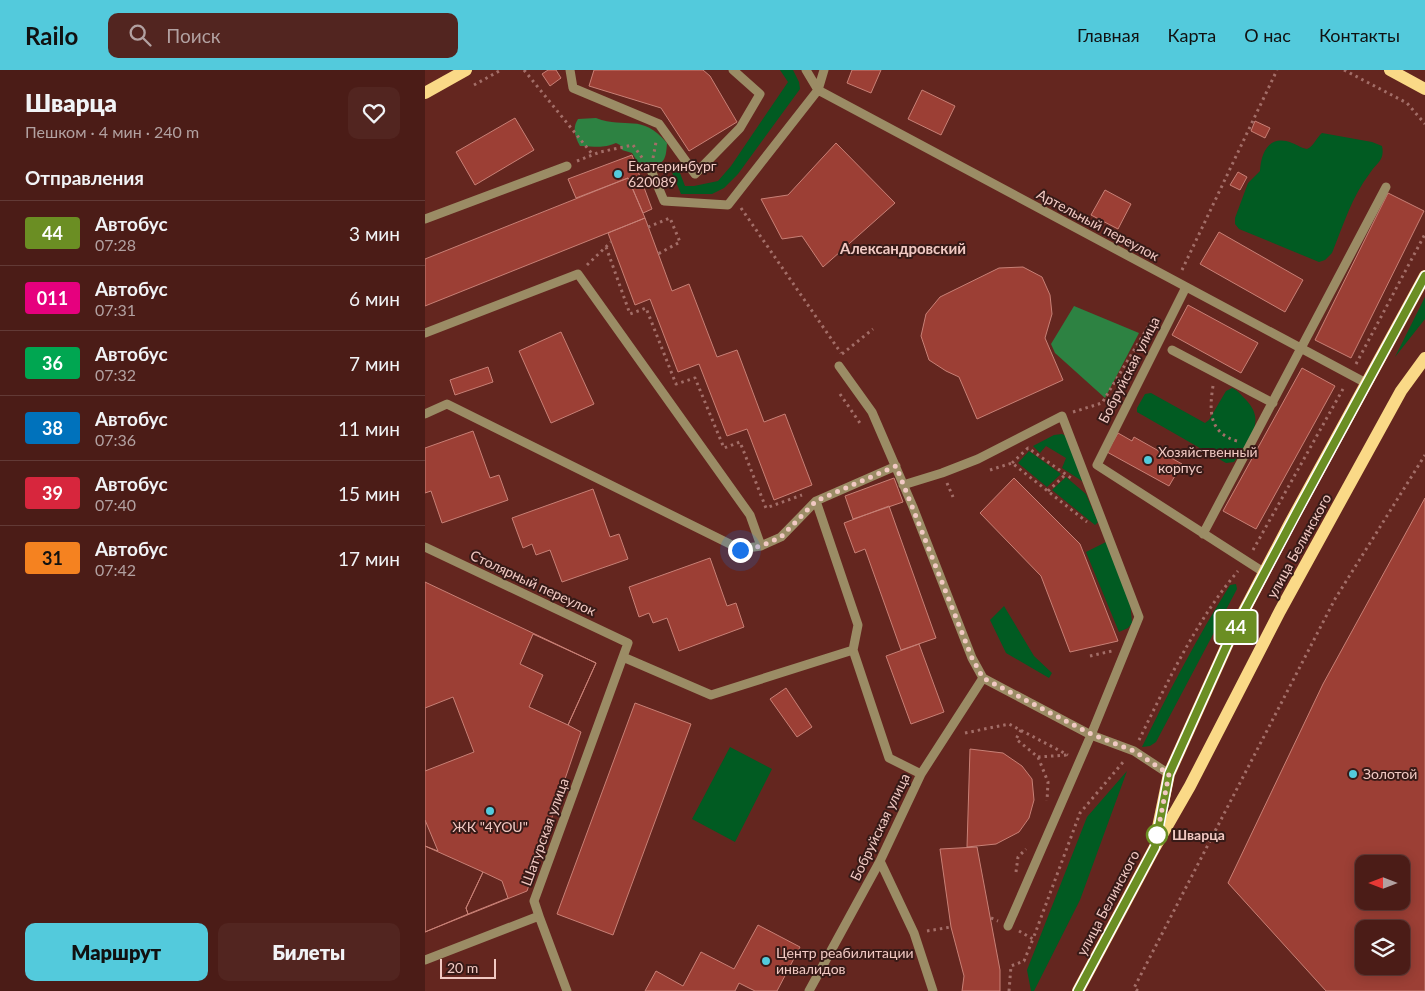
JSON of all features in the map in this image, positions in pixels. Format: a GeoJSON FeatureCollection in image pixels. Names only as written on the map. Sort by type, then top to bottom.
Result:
{"type":"FeatureCollection","features":[{"type":"Feature","properties":{"kind":"main road"},"geometry":{"type":"LineString","coordinates":[[425,93],[467,70]]}},
{"type":"Feature","properties":{"kind":"main road"},"geometry":{"type":"LineString","coordinates":[[1390,70],[1425,89]]}},
{"type":"Feature","properties":{"kind":"main road"},"geometry":{"type":"LineString","coordinates":[[1155,847],[1169,774],[1232,634],[1425,276]]}},
{"type":"Feature","properties":{"kind":"main road","name":"улица Белинского"},"geometry":{"type":"LineString","coordinates":[[1078,991],[1401,391],[1425,358]]}},
{"type":"Feature","properties":{"kind":"street"},"geometry":{"type":"LineString","coordinates":[[570,70],[573,88],[659,124],[695,174],[740,128],[760,94],[733,70]]}},
{"type":"Feature","properties":{"kind":"street"},"geometry":{"type":"LineString","coordinates":[[806,70],[818,90]]}},
{"type":"Feature","properties":{"kind":"street"},"geometry":{"type":"LineString","coordinates":[[651,170],[664,201],[728,205],[818,90],[824,70]]}},
{"type":"Feature","properties":{"kind":"street","name":"Артельный переулок"},"geometry":{"type":"LineString","coordinates":[[818,90],[1366,383]]}},
{"type":"Feature","properties":{"kind":"street"},"geometry":{"type":"LineString","coordinates":[[425,219],[567,166]]}},
{"type":"Feature","properties":{"kind":"street"},"geometry":{"type":"LineString","coordinates":[[1265,573],[1203,534],[1386,188]]}},
{"type":"Feature","properties":{"kind":"street"},"geometry":{"type":"LineString","coordinates":[[425,333],[578,274],[750,515],[761,546]]}},
{"type":"Feature","properties":{"kind":"street","name":"Бобруйская улица"},"geometry":{"type":"LineString","coordinates":[[1186,287],[1097,465],[1203,534]]}},
{"type":"Feature","properties":{"kind":"street"},"geometry":{"type":"LineString","coordinates":[[1172,350],[1273,403]]}},
{"type":"Feature","properties":{"kind":"street"},"geometry":{"type":"LineString","coordinates":[[839,366],[872,412],[896,466],[972,658],[983,678],[1091,734],[1134,751],[1169,774]]}},
{"type":"Feature","properties":{"kind":"street"},"geometry":{"type":"LineString","coordinates":[[425,414],[447,404],[740,550],[761,546],[781,537],[816,501],[896,466]]}},
{"type":"Feature","properties":{"kind":"street"},"geometry":{"type":"LineString","coordinates":[[903,484],[978,460],[1062,416],[1139,617],[1008,926]]}},
{"type":"Feature","properties":{"kind":"street"},"geometry":{"type":"LineString","coordinates":[[816,501],[858,625],[853,650],[889,758],[921,774]]}},
{"type":"Feature","properties":{"kind":"street","name":"Столярный переулок"},"geometry":{"type":"LineString","coordinates":[[425,548],[629,643]]}},
{"type":"Feature","properties":{"kind":"street","name":"Шатурская улица"},"geometry":{"type":"LineString","coordinates":[[567,991],[534,901],[629,643]]}},
{"type":"Feature","properties":{"kind":"street"},"geometry":{"type":"LineString","coordinates":[[623,656],[711,695],[853,650]]}},
{"type":"Feature","properties":{"kind":"street","name":"Бобруйская улица"},"geometry":{"type":"LineString","coordinates":[[809,991],[880,861],[921,774],[983,678]]}},
{"type":"Feature","properties":{"kind":"street"},"geometry":{"type":"LineString","coordinates":[[880,861],[915,934],[933,991]]}},
{"type":"Feature","properties":{"kind":"street"},"geometry":{"type":"LineString","coordinates":[[425,960],[539,916]]}},
{"type":"Feature","properties":{"kind":"path"},"geometry":{"type":"LineString","coordinates":[[524,70],[593,155]]}},
{"type":"Feature","properties":{"kind":"path"},"geometry":{"type":"LineString","coordinates":[[1176,282],[1277,70]]}},
{"type":"Feature","properties":{"kind":"path"},"geometry":{"type":"LineString","coordinates":[[1343,70],[1407,103],[1425,124]]}},
{"type":"Feature","properties":{"kind":"path"},"geometry":{"type":"LineString","coordinates":[[651,170],[659,124]]}},
{"type":"Feature","properties":{"kind":"path"},"geometry":{"type":"LineString","coordinates":[[567,166],[600,152],[633,145],[651,170]]}},
{"type":"Feature","properties":{"kind":"path"},"geometry":{"type":"LineString","coordinates":[[733,198],[842,354]]}},
{"type":"Feature","properties":{"kind":"path"},"geometry":{"type":"LineString","coordinates":[[648,227],[670,218],[680,242],[658,254]]}},
{"type":"Feature","properties":{"kind":"path"},"geometry":{"type":"LineString","coordinates":[[1009,991],[1011,966],[1025,961],[1079,813],[1134,751],[1171,676],[1220,592],[1247,561],[1351,375],[1425,234]]}},
{"type":"Feature","properties":{"kind":"path"},"geometry":{"type":"LineString","coordinates":[[578,274],[611,242]]}},
{"type":"Feature","properties":{"kind":"path"},"geometry":{"type":"LineString","coordinates":[[606,247],[630,314],[646,308],[676,384],[695,378],[725,448],[740,442],[766,508],[803,494]]}},
{"type":"Feature","properties":{"kind":"path"},"geometry":{"type":"LineString","coordinates":[[1062,416],[1102,402],[1156,314]]}},
{"type":"Feature","properties":{"kind":"path"},"geometry":{"type":"LineString","coordinates":[[1215,373],[1212,396],[1212,412],[1215,426],[1220,433],[1228,438],[1242,442],[1249,447]]}},
{"type":"Feature","properties":{"kind":"path"},"geometry":{"type":"LineString","coordinates":[[984,472],[1012,463],[1028,448],[1091,490]]}},
{"type":"Feature","properties":{"kind":"path"},"geometry":{"type":"LineString","coordinates":[[1138,991],[1133,989],[1335,599],[1425,455]]}},
{"type":"Feature","properties":{"kind":"path"},"geometry":{"type":"LineString","coordinates":[[1012,463],[1109,539]]}},
{"type":"Feature","properties":{"kind":"path"},"geometry":{"type":"LineString","coordinates":[[1048,491],[1065,475]]}},
{"type":"Feature","properties":{"kind":"path"},"geometry":{"type":"LineString","coordinates":[[947,483],[956,480]]}},
{"type":"Feature","properties":{"kind":"path"},"geometry":{"type":"LineString","coordinates":[[965,733],[1009,724],[1068,755]]}},
{"type":"Feature","properties":{"kind":"path"},"geometry":{"type":"LineString","coordinates":[[1021,730],[1016,739],[1038,757],[1048,782],[1047,806],[1054,789]]}},
{"type":"Feature","properties":{"kind":"path"},"geometry":{"type":"LineString","coordinates":[[1038,757],[1068,755]]}},
{"type":"Feature","properties":{"kind":"path"},"geometry":{"type":"LineString","coordinates":[[1065,764],[1068,755]]}},
{"type":"Feature","properties":{"kind":"path"},"geometry":{"type":"LineString","coordinates":[[1015,876],[1018,857],[1032,844]]}},
{"type":"Feature","properties":{"kind":"path"},"geometry":{"type":"LineString","coordinates":[[991,918],[1033,939]]}},
{"type":"Feature","properties":{"kind":"path"},"geometry":{"type":"LineString","coordinates":[[915,934],[951,927]]}},
{"type":"Feature","properties":{"kind":"green space"},"geometry":{"type":"Polygon","coordinates":[[[780,70],[793,70],[800,89],[738,174],[724,188],[712,194],[681,194],[671,170],[678,168],[685,186],[718,181],[731,166],[788,82],[780,70]]]}},
{"type":"Feature","properties":{"kind":"green space"},"geometry":{"type":"Polygon","coordinates":[[[596,118],[617,123],[633,123],[649,128],[667,143],[664,160],[650,168],[639,164],[632,153],[622,150],[620,145],[616,143],[602,147],[580,146],[575,132],[578,119],[596,118]]]}},
{"type":"Feature","properties":{"kind":"green space"},"geometry":{"type":"Polygon","coordinates":[[[1322,133],[1372,142],[1382,146],[1383,151],[1380,161],[1364,182],[1353,201],[1332,253],[1325,260],[1319,262],[1239,229],[1235,224],[1235,218],[1248,183],[1260,171],[1262,157],[1268,146],[1278,141],[1284,141],[1307,149],[1322,133]]]}},
{"type":"Feature","properties":{"kind":"green space"},"geometry":{"type":"Polygon","coordinates":[[[1425,297],[1425,319],[1395,357],[1425,297]]]}},
{"type":"Feature","properties":{"kind":"green space"},"geometry":{"type":"Polygon","coordinates":[[[1074,306],[1139,333],[1105,398],[1055,353],[1051,344],[1074,306]]]}},
{"type":"Feature","properties":{"kind":"green space"},"geometry":{"type":"Polygon","coordinates":[[[1232,388],[1247,401],[1253,409],[1255,417],[1253,432],[1234,462],[1226,463],[1137,412],[1137,408],[1145,394],[1151,393],[1205,423],[1209,420],[1226,391],[1232,388]]]}},
{"type":"Feature","properties":{"kind":"green space"},"geometry":{"type":"Polygon","coordinates":[[[1062,434],[1066,436],[1085,483],[1062,468],[1066,458],[1046,446],[1040,453],[1033,446],[1054,435],[1062,434]]]}},
{"type":"Feature","properties":{"kind":"green space"},"geometry":{"type":"Polygon","coordinates":[[[1029,451],[1061,474],[1047,487],[1018,463],[1029,451]]]}},
{"type":"Feature","properties":{"kind":"green space"},"geometry":{"type":"Polygon","coordinates":[[[1066,477],[1086,494],[1098,522],[1095,525],[1052,490],[1066,477]]]}},
{"type":"Feature","properties":{"kind":"green space"},"geometry":{"type":"Polygon","coordinates":[[[1106,542],[1130,602],[1132,623],[1128,628],[1119,632],[1086,552],[1106,542]]]}},
{"type":"Feature","properties":{"kind":"green space"},"geometry":{"type":"Polygon","coordinates":[[[1236,584],[1237,589],[1156,742],[1150,746],[1142,747],[1206,625],[1230,585],[1236,584]]]}},
{"type":"Feature","properties":{"kind":"green space"},"geometry":{"type":"Polygon","coordinates":[[[1004,606],[1034,656],[1052,673],[1049,678],[1006,653],[990,620],[1004,606]]]}},
{"type":"Feature","properties":{"kind":"green space"},"geometry":{"type":"Polygon","coordinates":[[[730,747],[772,769],[735,842],[692,819],[730,747]]]}},
{"type":"Feature","properties":{"kind":"green space"},"geometry":{"type":"Polygon","coordinates":[[[1127,771],[1080,900],[1034,991],[1031,991],[1027,970],[1087,817],[1127,771]]]}},
{"type":"Feature","properties":{"kind":"building"},"geometry":{"type":"Polygon","coordinates":[[[548,70],[556,70],[561,78],[550,86],[542,74],[548,70]]]}},
{"type":"Feature","properties":{"kind":"building"},"geometry":{"type":"Polygon","coordinates":[[[594,70],[703,70],[710,76],[737,122],[689,151],[661,108],[589,86],[594,70]]]}},
{"type":"Feature","properties":{"kind":"building"},"geometry":{"type":"Polygon","coordinates":[[[852,70],[881,70],[871,93],[847,83],[852,70]]]}},
{"type":"Feature","properties":{"kind":"building"},"geometry":{"type":"Polygon","coordinates":[[[922,90],[955,106],[941,135],[908,119],[922,90]]]}},
{"type":"Feature","properties":{"kind":"building"},"geometry":{"type":"Polygon","coordinates":[[[515,118],[534,150],[475,185],[456,152],[515,118]]]}},
{"type":"Feature","properties":{"kind":"building"},"geometry":{"type":"Polygon","coordinates":[[[1255,121],[1270,128],[1265,138],[1251,131],[1255,121]]]}},
{"type":"Feature","properties":{"kind":"building"},"geometry":{"type":"Polygon","coordinates":[[[836,143],[895,203],[823,267],[802,236],[782,239],[761,199],[788,195],[836,143]]]}},
{"type":"Feature","properties":{"kind":"building"},"geometry":{"type":"Polygon","coordinates":[[[632,155],[652,209],[643,213],[628,178],[576,198],[568,179],[632,155]]]}},
{"type":"Feature","properties":{"kind":"building"},"geometry":{"type":"Polygon","coordinates":[[[1238,172],[1247,177],[1240,190],[1230,185],[1238,172]]]}},
{"type":"Feature","properties":{"kind":"building"},"geometry":{"type":"Polygon","coordinates":[[[628,178],[645,218],[425,306],[425,259],[628,178]]]}},
{"type":"Feature","properties":{"kind":"building"},"geometry":{"type":"Polygon","coordinates":[[[1105,190],[1131,204],[1118,229],[1091,215],[1105,190]]]}},
{"type":"Feature","properties":{"kind":"building"},"geometry":{"type":"Polygon","coordinates":[[[1388,193],[1424,211],[1351,358],[1315,340],[1388,193]]]}},
{"type":"Feature","properties":{"kind":"building"},"geometry":{"type":"Polygon","coordinates":[[[645,218],[672,291],[689,284],[717,357],[737,350],[764,422],[785,414],[812,485],[774,500],[747,429],[727,436],[699,364],[678,372],[650,299],[635,305],[608,233],[645,218]]]}},
{"type":"Feature","properties":{"kind":"building"},"geometry":{"type":"Polygon","coordinates":[[[1219,232],[1303,280],[1285,312],[1200,264],[1219,232]]]}},
{"type":"Feature","properties":{"kind":"building"},"geometry":{"type":"Polygon","coordinates":[[[1023,267],[1042,277],[1050,295],[1052,314],[1045,338],[1063,380],[977,419],[959,377],[929,360],[921,336],[926,314],[940,297],[999,268],[1023,267]]]}},
{"type":"Feature","properties":{"kind":"building"},"geometry":{"type":"Polygon","coordinates":[[[1188,305],[1258,343],[1241,373],[1172,335],[1188,305]]]}},
{"type":"Feature","properties":{"kind":"building"},"geometry":{"type":"Polygon","coordinates":[[[561,332],[594,404],[551,423],[519,351],[561,332]]]}},
{"type":"Feature","properties":{"kind":"building"},"geometry":{"type":"Polygon","coordinates":[[[488,367],[493,382],[455,395],[450,380],[488,367]]]}},
{"type":"Feature","properties":{"kind":"building"},"geometry":{"type":"Polygon","coordinates":[[[1302,368],[1335,386],[1256,529],[1223,511],[1302,368]]]}},
{"type":"Feature","properties":{"kind":"building"},"geometry":{"type":"Polygon","coordinates":[[[473,431],[490,478],[499,475],[508,500],[442,523],[431,491],[425,493],[425,448],[473,431]]]}},
{"type":"Feature","properties":{"kind":"building","name":"Хозяйственный корпус"},"geometry":{"type":"Polygon","coordinates":[[[1118,433],[1132,441],[1134,437],[1182,464],[1169,486],[1107,452],[1118,433]]]}},
{"type":"Feature","properties":{"kind":"building"},"geometry":{"type":"Polygon","coordinates":[[[894,478],[903,502],[853,519],[845,496],[894,478]]]}},
{"type":"Feature","properties":{"kind":"building"},"geometry":{"type":"Polygon","coordinates":[[[1014,478],[1080,544],[1118,641],[1070,652],[1041,576],[980,513],[1014,478]]]}},
{"type":"Feature","properties":{"kind":"building"},"geometry":{"type":"Polygon","coordinates":[[[593,489],[610,537],[619,534],[628,559],[562,582],[550,550],[536,555],[532,544],[523,548],[512,518],[593,489]]]}},
{"type":"Feature","properties":{"kind":"building","name":"Золотой"},"geometry":{"type":"Polygon","coordinates":[[[1425,498],[1425,991],[1326,991],[1228,883],[1323,684],[1425,498]]]}},
{"type":"Feature","properties":{"kind":"building"},"geometry":{"type":"Polygon","coordinates":[[[889,506],[936,638],[901,650],[865,549],[855,553],[844,523],[889,506]]]}},
{"type":"Feature","properties":{"kind":"building"},"geometry":{"type":"Polygon","coordinates":[[[710,558],[727,606],[736,603],[744,627],[679,651],[667,618],[653,623],[649,613],[639,617],[629,587],[710,558]]]}},
{"type":"Feature","properties":{"kind":"building","name":"ЖК \"4YOU\""},"geometry":{"type":"Polygon","coordinates":[[[425,582],[596,663],[568,725],[581,732],[527,891],[425,932],[425,582]]]}},
{"type":"Feature","properties":{"kind":"building"},"geometry":{"type":"Polygon","coordinates":[[[533,634],[596,663],[568,725],[529,707],[543,675],[520,664],[533,634]]]}},
{"type":"Feature","properties":{"kind":"building"},"geometry":{"type":"Polygon","coordinates":[[[919,644],[944,712],[911,724],[886,656],[919,644]]]}},
{"type":"Feature","properties":{"kind":"building"},"geometry":{"type":"Polygon","coordinates":[[[786,688],[812,727],[797,737],[770,699],[786,688]]]}},
{"type":"Feature","properties":{"kind":"building"},"geometry":{"type":"Polygon","coordinates":[[[453,697],[474,752],[425,771],[425,708],[453,697]]]}},
{"type":"Feature","properties":{"kind":"building"},"geometry":{"type":"Polygon","coordinates":[[[635,703],[691,724],[613,935],[557,914],[635,703]]]}},
{"type":"Feature","properties":{"kind":"building"},"geometry":{"type":"Polygon","coordinates":[[[970,749],[1003,753],[1022,766],[1032,779],[1034,800],[1029,818],[1019,832],[996,844],[967,847],[970,749]]]}},
{"type":"Feature","properties":{"kind":"building"},"geometry":{"type":"Polygon","coordinates":[[[425,820],[433,839],[438,851],[425,846],[425,820]]]}},
{"type":"Feature","properties":{"kind":"building"},"geometry":{"type":"Polygon","coordinates":[[[425,846],[483,872],[466,908],[468,914],[425,932],[425,846]]]}},
{"type":"Feature","properties":{"kind":"building"},"geometry":{"type":"Polygon","coordinates":[[[977,847],[1000,970],[1000,991],[962,991],[964,976],[951,927],[940,849],[977,847]]]}},
{"type":"Feature","properties":{"kind":"building"},"geometry":{"type":"Polygon","coordinates":[[[483,872],[502,881],[508,898],[468,914],[466,908],[483,872]]]}},
{"type":"Feature","properties":{"kind":"building","name":"Центр реабилитации инвалидов"},"geometry":{"type":"Polygon","coordinates":[[[758,925],[800,947],[777,991],[755,991],[739,983],[735,991],[645,991],[656,971],[683,986],[701,952],[734,969],[758,925]]]}},
{"type":"Feature","properties":{"kind":"bus line","name":"44"},"geometry":{"type":"LineString","coordinates":[[1078,991],[1155,847],[1169,774],[1232,634],[1425,276]]}},
{"type":"Feature","properties":{"kind":"place","name":"Екатеринбург 620089"},"geometry":{"type":"Point","coordinates":[618,174]}},
{"type":"Feature","properties":{"kind":"place","name":"Хозяйственный корпус"},"geometry":{"type":"Point","coordinates":[1148,460]}},
{"type":"Feature","properties":{"kind":"place","name":"Золотой"},"geometry":{"type":"Point","coordinates":[1353,774]}},
{"type":"Feature","properties":{"kind":"place","name":"ЖК \"4YOU\""},"geometry":{"type":"Point","coordinates":[490,811]}},
{"type":"Feature","properties":{"kind":"place","name":"Шварца"},"geometry":{"type":"Point","coordinates":[1157,835]}},
{"type":"Feature","properties":{"kind":"place","name":"Центр реабилитации инвалидов"},"geometry":{"type":"Point","coordinates":[766,961]}},
{"type":"Feature","properties":{"kind":"district","name":"Александровский"},"geometry":{"type":"Point","coordinates":[903,249]}},
{"type":"Feature","properties":{"kind":"route"},"geometry":{"type":"LineString","coordinates":[[740,550],[761,546],[781,537],[816,501],[896,466],[972,658],[983,678],[1091,734],[1134,751],[1169,774],[1157,835]]}}]}
